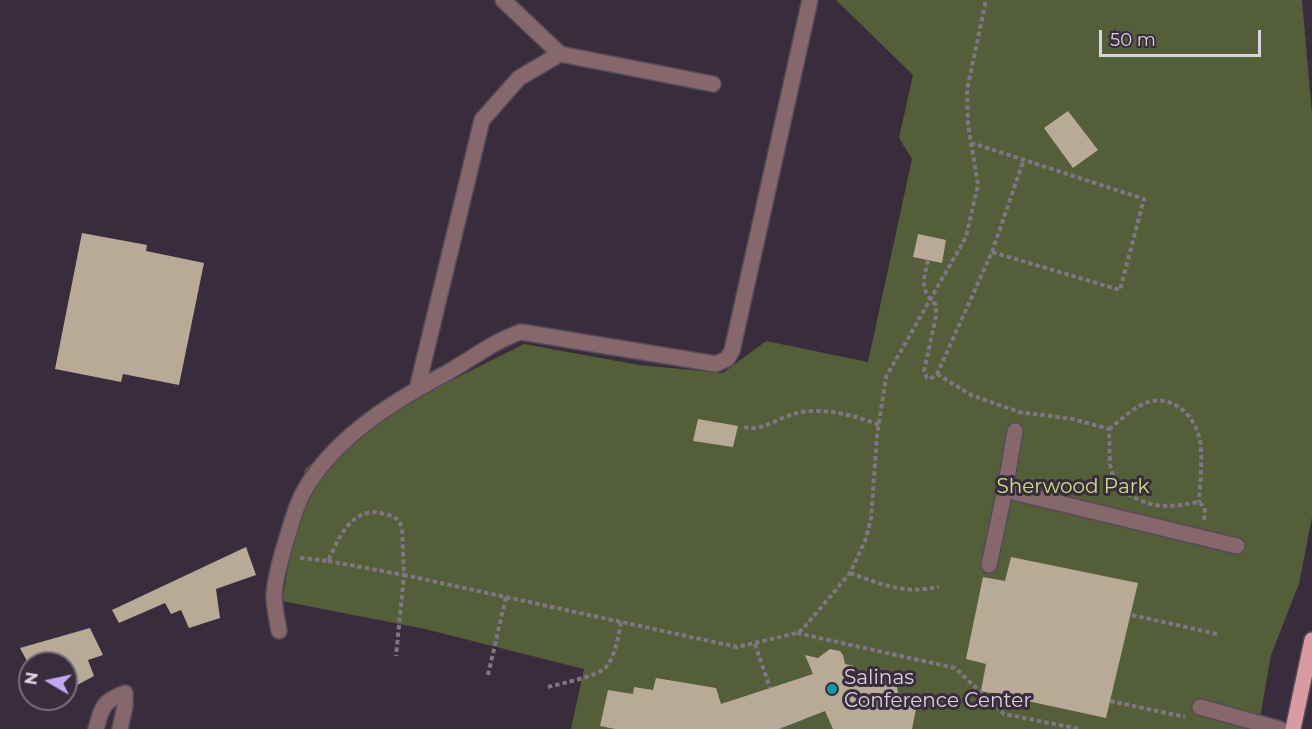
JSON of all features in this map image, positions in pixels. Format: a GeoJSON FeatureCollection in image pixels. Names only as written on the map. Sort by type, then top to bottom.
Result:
{"type":"FeatureCollection","features":[{"type":"Feature","properties":{"kind":"main road"},"geometry":{"type":"LineString","coordinates":[[1293,729],[1312,640]]}},
{"type":"Feature","properties":{"kind":"lane"},"geometry":{"type":"LineString","coordinates":[[503,0],[560,54],[713,84]]}},
{"type":"Feature","properties":{"kind":"lane"},"geometry":{"type":"LineString","coordinates":[[279,631],[274,594],[282,557],[302,494],[347,439],[382,411],[417,388],[442,376],[496,342],[520,332],[716,364],[727,359],[732,351],[810,0]]}},
{"type":"Feature","properties":{"kind":"lane"},"geometry":{"type":"LineString","coordinates":[[417,388],[482,120],[519,78],[560,54]]}},
{"type":"Feature","properties":{"kind":"lane"},"geometry":{"type":"LineString","coordinates":[[989,565],[1015,431]]}},
{"type":"Feature","properties":{"kind":"lane"},"geometry":{"type":"LineString","coordinates":[[1005,490],[1237,546]]}},
{"type":"Feature","properties":{"kind":"lane"},"geometry":{"type":"LineString","coordinates":[[96,729],[102,707],[125,693],[120,729]]}},
{"type":"Feature","properties":{"kind":"lane"},"geometry":{"type":"LineString","coordinates":[[1200,707],[1280,729]]}},
{"type":"Feature","properties":{"kind":"path"},"geometry":{"type":"LineString","coordinates":[[282,557],[328,561],[404,575],[737,647],[796,633],[803,629],[850,573],[865,541],[871,519],[879,425],[886,377],[961,249],[972,214],[978,185],[968,124],[967,90],[986,0]]}},
{"type":"Feature","properties":{"kind":"path"},"geometry":{"type":"LineString","coordinates":[[972,143],[1144,199],[1120,290],[992,252]]}},
{"type":"Feature","properties":{"kind":"path"},"geometry":{"type":"LineString","coordinates":[[928,260],[923,285],[930,300],[936,305],[936,316],[924,371],[927,378],[933,378],[937,374],[992,252],[1024,159]]}},
{"type":"Feature","properties":{"kind":"path"},"geometry":{"type":"LineString","coordinates":[[937,374],[970,395],[1019,412],[1073,419],[1109,429]]}},
{"type":"Feature","properties":{"kind":"path"},"geometry":{"type":"LineString","coordinates":[[1109,429],[1130,412],[1150,401],[1163,400],[1181,407],[1195,424],[1202,448],[1199,502],[1205,508],[1203,538]]}},
{"type":"Feature","properties":{"kind":"path"},"geometry":{"type":"LineString","coordinates":[[744,427],[757,429],[790,415],[809,412],[842,414],[879,425]]}},
{"type":"Feature","properties":{"kind":"path"},"geometry":{"type":"LineString","coordinates":[[1109,429],[1110,465],[1116,487],[1143,503],[1170,507],[1199,502]]}},
{"type":"Feature","properties":{"kind":"path"},"geometry":{"type":"LineString","coordinates":[[328,561],[351,521],[362,514],[374,511],[400,521],[404,575],[396,656]]}},
{"type":"Feature","properties":{"kind":"path"},"geometry":{"type":"LineString","coordinates":[[850,573],[911,591],[939,587]]}},
{"type":"Feature","properties":{"kind":"path"},"geometry":{"type":"LineString","coordinates":[[488,675],[506,597]]}},
{"type":"Feature","properties":{"kind":"path"},"geometry":{"type":"LineString","coordinates":[[1132,615],[1217,634]]}},
{"type":"Feature","properties":{"kind":"path"},"geometry":{"type":"LineString","coordinates":[[548,687],[598,672],[605,667],[616,645],[621,622]]}},
{"type":"Feature","properties":{"kind":"path"},"geometry":{"type":"LineString","coordinates":[[796,633],[955,668],[1004,714],[1080,729]]}},
{"type":"Feature","properties":{"kind":"path"},"geometry":{"type":"LineString","coordinates":[[755,644],[770,688]]}},
{"type":"Feature","properties":{"kind":"path"},"geometry":{"type":"LineString","coordinates":[[1110,701],[1186,717]]}},
{"type":"Feature","properties":{"kind":"green space","name":"Sherwood Park"},"geometry":{"type":"Polygon","coordinates":[[[836,0],[1302,0],[1312,114],[1312,517],[1299,584],[1271,655],[1258,729],[571,729],[584,669],[425,629],[282,601],[305,469],[375,410],[452,380],[524,344],[639,365],[723,373],[766,341],[868,362],[912,159],[899,138],[913,75],[836,0]]]}},
{"type":"Feature","properties":{"kind":"building"},"geometry":{"type":"Polygon","coordinates":[[[1068,111],[1098,150],[1073,168],[1044,128],[1068,111]]]}},
{"type":"Feature","properties":{"kind":"building"},"geometry":{"type":"Polygon","coordinates":[[[82,233],[147,245],[146,251],[204,263],[179,385],[123,374],[121,382],[55,369],[82,233]]]}},
{"type":"Feature","properties":{"kind":"building"},"geometry":{"type":"Polygon","coordinates":[[[918,234],[946,240],[942,263],[913,257],[918,234]]]}},
{"type":"Feature","properties":{"kind":"building"},"geometry":{"type":"Polygon","coordinates":[[[698,419],[738,426],[733,447],[693,441],[698,419]]]}},
{"type":"Feature","properties":{"kind":"building"},"geometry":{"type":"Polygon","coordinates":[[[246,547],[256,575],[216,589],[220,618],[189,628],[181,610],[171,614],[165,603],[119,623],[112,610],[246,547]]]}},
{"type":"Feature","properties":{"kind":"building"},"geometry":{"type":"Polygon","coordinates":[[[1011,557],[1138,583],[1106,718],[981,691],[986,664],[966,659],[983,577],[1005,581],[1011,557]]]}},
{"type":"Feature","properties":{"kind":"building"},"geometry":{"type":"Polygon","coordinates":[[[90,628],[103,655],[88,660],[94,676],[78,685],[78,651],[22,651],[20,648],[90,628]]]}},
{"type":"Feature","properties":{"kind":"building","name":"Salinas Conference Center"},"geometry":{"type":"Polygon","coordinates":[[[830,649],[840,651],[845,664],[854,666],[851,679],[897,687],[899,698],[917,704],[912,729],[833,729],[825,711],[779,729],[615,729],[600,726],[608,690],[633,694],[634,687],[653,690],[656,678],[716,688],[721,704],[813,674],[805,655],[818,658],[830,649]]]}},
{"type":"Feature","properties":{"kind":"place","name":"Salinas Conference Center"},"geometry":{"type":"Point","coordinates":[832,689]}}]}
